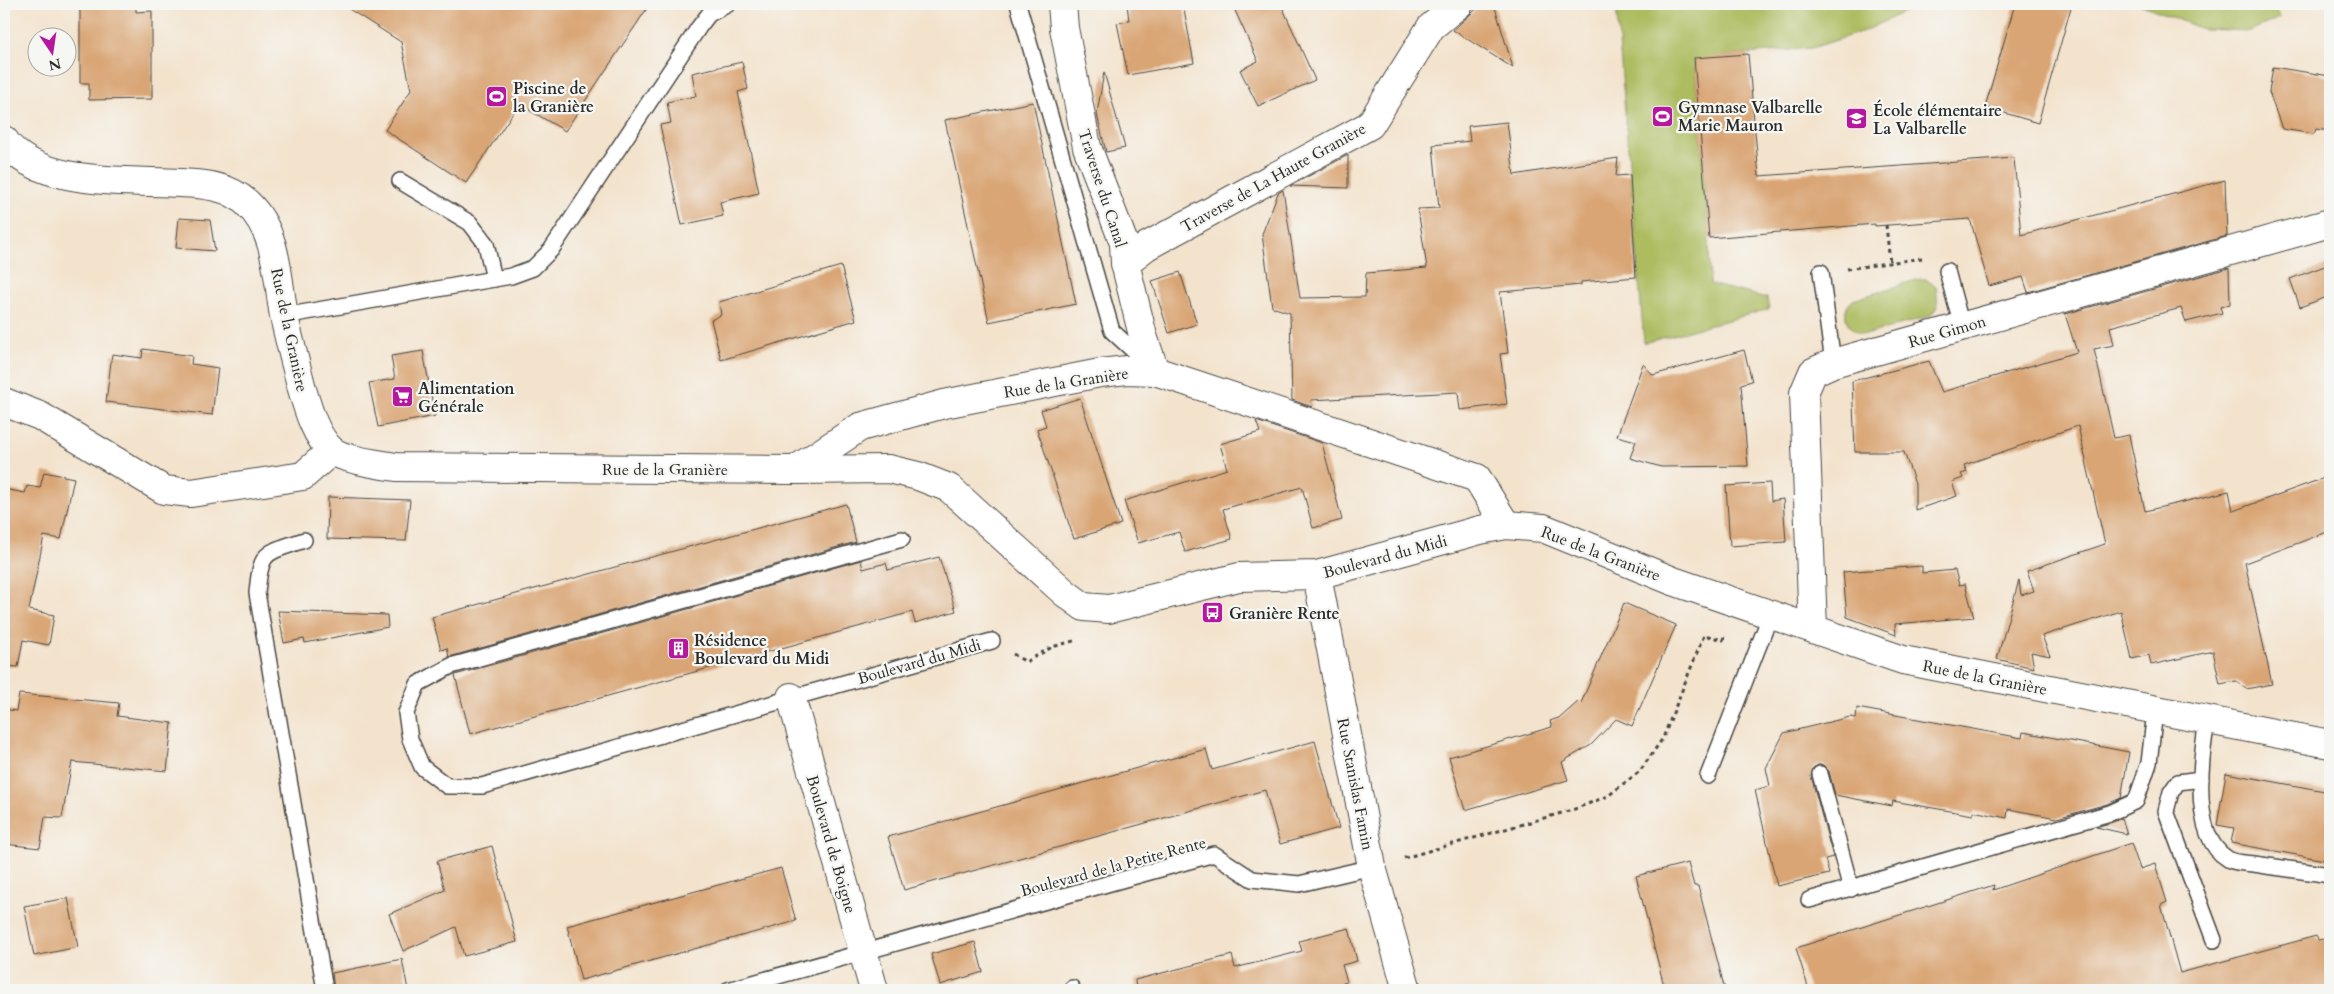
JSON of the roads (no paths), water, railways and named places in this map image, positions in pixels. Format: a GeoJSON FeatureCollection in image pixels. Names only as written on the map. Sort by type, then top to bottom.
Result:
{"type":"FeatureCollection","features":[{"type":"Feature","properties":{"kind":"street","name":"Traverse du Canal"},"geometry":{"type":"LineString","coordinates":[[1062,4],[1064,28],[1087,148],[1124,243],[1125,263],[1155,371]]}},
{"type":"Feature","properties":{"kind":"street","name":"Traverse de La Haute Granière"},"geometry":{"type":"LineString","coordinates":[[1125,263],[1147,246],[1370,125],[1431,27],[1459,4]]}},
{"type":"Feature","properties":{"kind":"street","name":"Rue de la Granière"},"geometry":{"type":"LineString","coordinates":[[4,140],[12,151],[36,167],[67,176],[196,184],[227,189],[247,202],[262,220],[276,261],[284,316],[308,410],[316,428],[332,451],[362,461],[396,467],[795,470],[860,427],[869,424],[944,404],[1100,373],[1127,370],[1155,371],[1477,478],[1506,526],[1543,528],[1673,581],[1904,660],[2330,744]]}},
{"type":"Feature","properties":{"kind":"street","name":"Rue Gimon"},"geometry":{"type":"LineString","coordinates":[[1814,628],[1804,393],[1813,372],[1832,363],[2330,223]]}},
{"type":"Feature","properties":{"kind":"street"},"geometry":{"type":"LineString","coordinates":[[4,402],[40,416],[164,490],[191,493],[303,476],[332,451]]}},
{"type":"Feature","properties":{"kind":"street","name":"Boulevard du Midi"},"geometry":{"type":"LineString","coordinates":[[795,470],[889,469],[918,476],[949,488],[1065,593],[1084,606],[1110,609],[1239,577],[1317,575],[1480,530],[1506,526]]}},
{"type":"Feature","properties":{"kind":"street","name":"Rue Stanislas Famin"},"geometry":{"type":"LineString","coordinates":[[1317,575],[1372,867],[1407,990]]}},
{"type":"Feature","properties":{"kind":"street","name":"Boulevard de Boigne"},"geometry":{"type":"LineString","coordinates":[[791,697],[874,990]]}},
{"type":"Feature","properties":{"kind":"lane"},"geometry":{"type":"LineString","coordinates":[[284,316],[494,279],[533,268],[551,250],[699,27],[709,14],[728,4]]}},
{"type":"Feature","properties":{"kind":"lane"},"geometry":{"type":"LineString","coordinates":[[1018,4],[1112,331],[1155,371]]}},
{"type":"Feature","properties":{"kind":"lane"},"geometry":{"type":"LineString","coordinates":[[400,181],[470,223],[486,244],[494,279]]}},
{"type":"Feature","properties":{"kind":"lane"},"geometry":{"type":"LineString","coordinates":[[1947,271],[1962,327]]}},
{"type":"Feature","properties":{"kind":"lane"},"geometry":{"type":"LineString","coordinates":[[1821,272],[1832,363]]}},
{"type":"Feature","properties":{"kind":"lane","name":"Boulevard du Midi"},"geometry":{"type":"LineString","coordinates":[[902,539],[451,666],[418,684],[406,713],[410,739],[422,767],[447,786],[482,786],[992,641]]}},
{"type":"Feature","properties":{"kind":"lane"},"geometry":{"type":"LineString","coordinates":[[304,540],[269,552],[259,566],[257,593],[325,990]]}},
{"type":"Feature","properties":{"kind":"lane"},"geometry":{"type":"LineString","coordinates":[[1708,776],[1771,614]]}},
{"type":"Feature","properties":{"kind":"lane"},"geometry":{"type":"LineString","coordinates":[[1809,900],[2110,813],[2136,801],[2149,763],[2155,711]]}},
{"type":"Feature","properties":{"kind":"lane"},"geometry":{"type":"LineString","coordinates":[[2207,721],[2200,764],[2204,818],[2213,846],[2228,860],[2330,875]]}},
{"type":"Feature","properties":{"kind":"lane"},"geometry":{"type":"LineString","coordinates":[[1820,774],[1851,889]]}},
{"type":"Feature","properties":{"kind":"lane"},"geometry":{"type":"LineString","coordinates":[[2201,779],[2178,782],[2171,792],[2166,811],[2214,940]]}},
{"type":"Feature","properties":{"kind":"lane","name":"Boulevard de la Petite Rente"},"geometry":{"type":"LineString","coordinates":[[728,990],[1214,854],[1252,879],[1298,884],[1372,867]]}},
{"type":"Feature","properties":{"kind":"place","name":"Piscine de la Granière"},"geometry":{"type":"Point","coordinates":[497,97]}},
{"type":"Feature","properties":{"kind":"place","name":"Gymnase Valbarelle Marie Mauron"},"geometry":{"type":"Point","coordinates":[1662,116]}},
{"type":"Feature","properties":{"kind":"place","name":"École élémentaire La Valbarelle"},"geometry":{"type":"Point","coordinates":[1857,119]}},
{"type":"Feature","properties":{"kind":"place","name":"Alimentation Générale"},"geometry":{"type":"Point","coordinates":[402,397]}},
{"type":"Feature","properties":{"kind":"place","name":"Granière Rente"},"geometry":{"type":"Point","coordinates":[1213,613]}},
{"type":"Feature","properties":{"kind":"place","name":"Résidence Boulevard du Midi"},"geometry":{"type":"Point","coordinates":[678,649]}}]}
